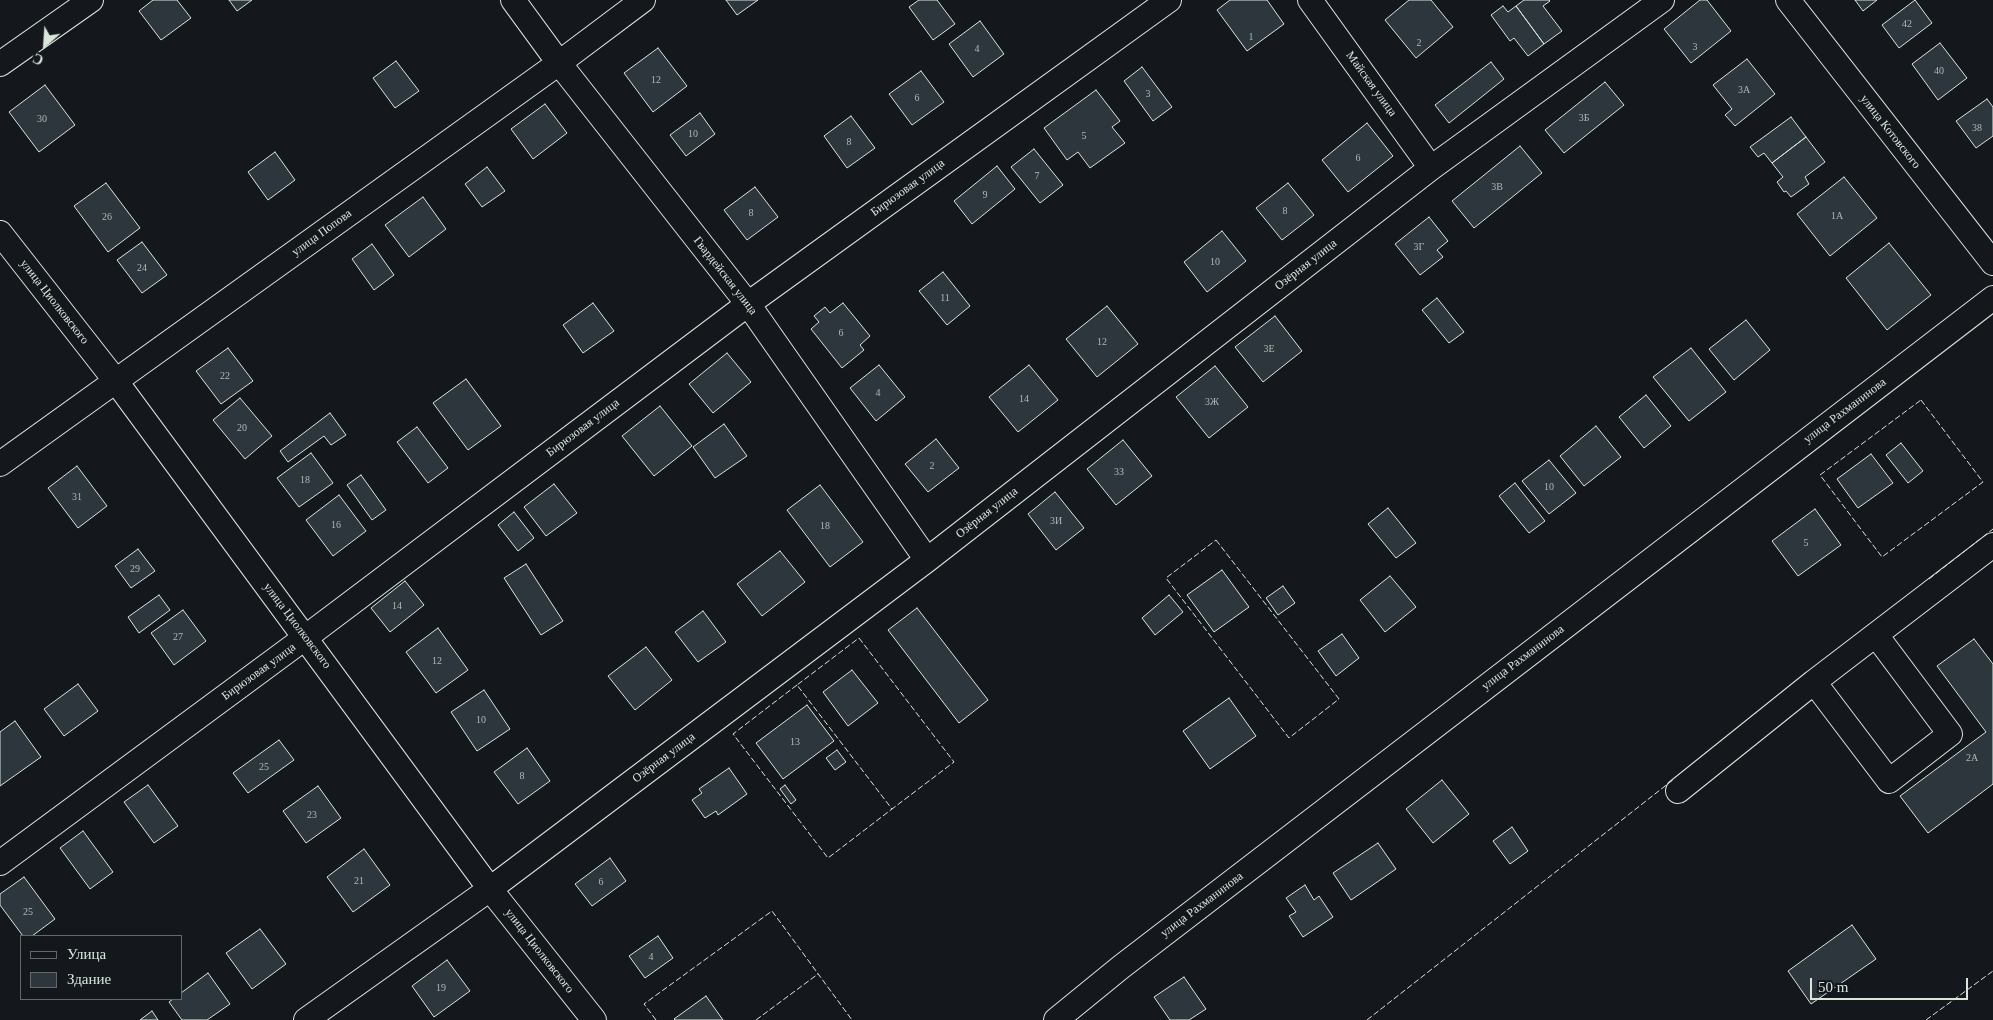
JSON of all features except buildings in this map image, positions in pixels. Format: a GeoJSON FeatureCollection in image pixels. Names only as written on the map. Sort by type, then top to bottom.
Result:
{"type":"FeatureCollection","features":[{"type":"Feature","properties":{"kind":"street"},"geometry":{"type":"LineString","coordinates":[[0,64],[91,0]]}},
{"type":"Feature","properties":{"kind":"street","name":"Гвардейская улица"},"geometry":{"type":"LineString","coordinates":[[513,0],[559,63],[748,304],[927,560]]}},
{"type":"Feature","properties":{"kind":"street","name":"улица Попова"},"geometry":{"type":"LineString","coordinates":[[0,464],[114,380],[559,63],[643,0]]}},
{"type":"Feature","properties":{"kind":"street","name":"Бирюзовая улица"},"geometry":{"type":"LineString","coordinates":[[0,862],[306,637],[748,304],[1169,0]]}},
{"type":"Feature","properties":{"kind":"street","name":"Майская улица"},"geometry":{"type":"LineString","coordinates":[[1310,0],[1431,168]]}},
{"type":"Feature","properties":{"kind":"street","name":"Озёрная улица"},"geometry":{"type":"LineString","coordinates":[[306,1020],[490,889],[927,560],[1431,168],[1662,0]]}},
{"type":"Feature","properties":{"kind":"street","name":"улица Котовского"},"geometry":{"type":"LineString","coordinates":[[1788,0],[1993,263]]}},
{"type":"Feature","properties":{"kind":"street","name":"улица Циолковского"},"geometry":{"type":"LineString","coordinates":[[0,233],[114,380],[306,637],[490,889],[594,1020]]}},
{"type":"Feature","properties":{"kind":"street","name":"улица Рахманинова"},"geometry":{"type":"LineString","coordinates":[[1056,1020],[1128,961],[1993,298]]}},
{"type":"Feature","properties":{"kind":"street"},"geometry":{"type":"LineString","coordinates":[[1678,791],[1814,682],[1993,544]]}},
{"type":"Feature","properties":{"kind":"street"},"geometry":{"type":"LineString","coordinates":[[1814,682],[1889,780],[1896,775],[1950,734],[1876,635]]}},
{"type":"Feature","properties":{"kind":"fence"},"geometry":{"type":"LineString","coordinates":[[1921,400],[1983,482],[1882,557],[1820,475],[1921,400]]}},
{"type":"Feature","properties":{"kind":"fence"},"geometry":{"type":"LineString","coordinates":[[1929,579],[1993,529]]}},
{"type":"Feature","properties":{"kind":"fence"},"geometry":{"type":"LineString","coordinates":[[1216,540],[1339,699],[1289,738],[1166,578],[1216,540]]}},
{"type":"Feature","properties":{"kind":"fence"},"geometry":{"type":"LineString","coordinates":[[859,638],[954,762],[892,809],[797,685],[859,638]]}},
{"type":"Feature","properties":{"kind":"fence"},"geometry":{"type":"LineString","coordinates":[[797,685],[733,734],[828,858],[892,809]]}},
{"type":"Feature","properties":{"kind":"fence"},"geometry":{"type":"LineString","coordinates":[[1367,1020],[1674,779]]}},
{"type":"Feature","properties":{"kind":"fence"},"geometry":{"type":"LineString","coordinates":[[656,1020],[644,1004],[772,911],[852,1020]]}},
{"type":"Feature","properties":{"kind":"fence"},"geometry":{"type":"LineString","coordinates":[[1926,1020],[1993,971]]}},
{"type":"Feature","properties":{"kind":"fence"},"geometry":{"type":"LineString","coordinates":[[756,1020],[818,974]]}}]}
